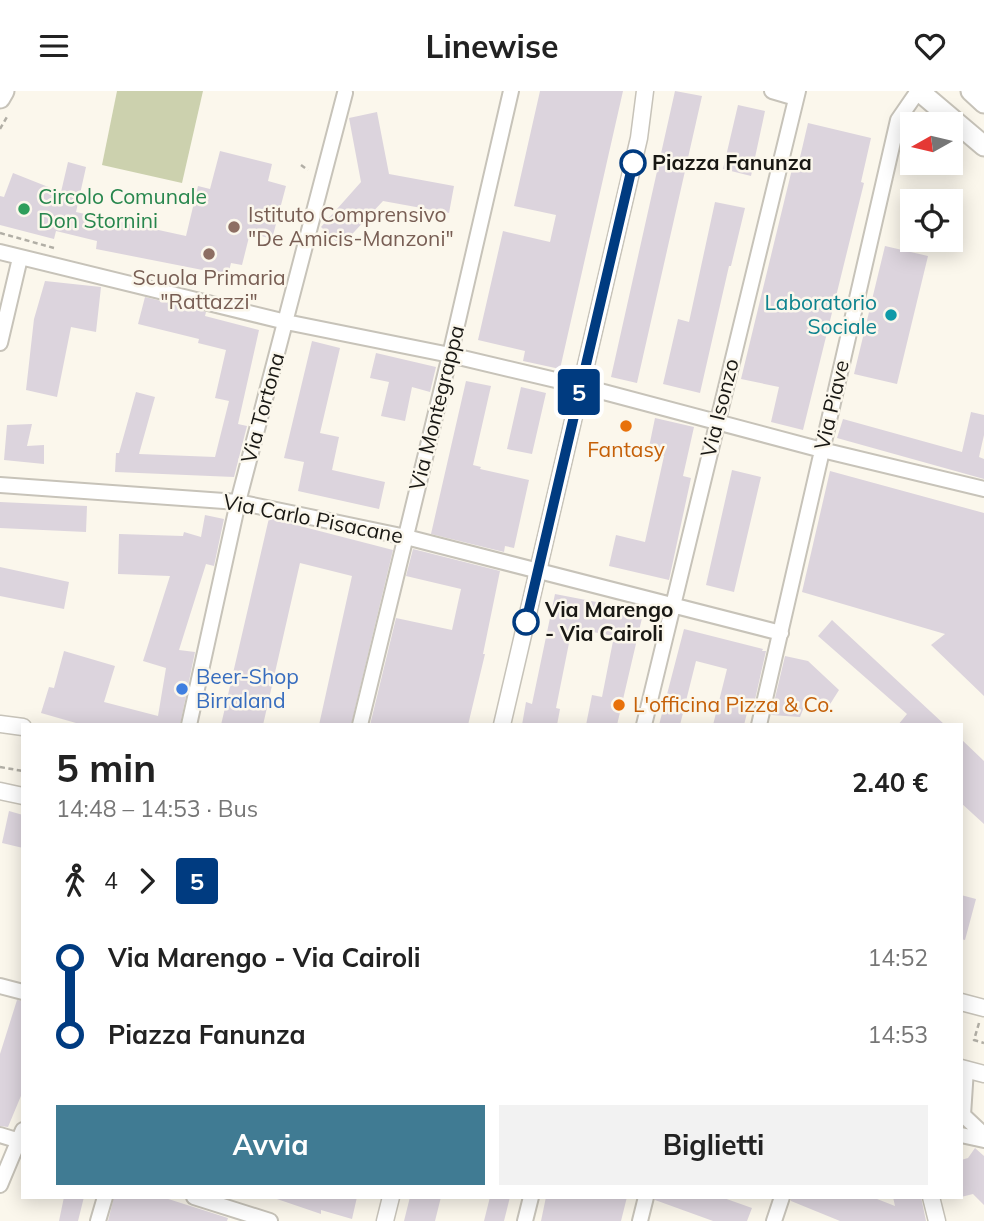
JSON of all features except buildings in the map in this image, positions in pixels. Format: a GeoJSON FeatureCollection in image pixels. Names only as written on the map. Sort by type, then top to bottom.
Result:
{"type":"FeatureCollection","features":[{"type":"Feature","properties":{"kind":"main road"},"geometry":{"type":"LineString","coordinates":[[0,98],[4,91]]}},
{"type":"Feature","properties":{"kind":"main road"},"geometry":{"type":"LineString","coordinates":[[919,91],[984,146]]}},
{"type":"Feature","properties":{"kind":"main road"},"geometry":{"type":"LineString","coordinates":[[971,91],[984,103]]}},
{"type":"Feature","properties":{"kind":"street","name":"Via Montegrappa"},"geometry":{"type":"LineString","coordinates":[[360,723],[511,91]]}},
{"type":"Feature","properties":{"kind":"street"},"geometry":{"type":"LineString","coordinates":[[502,723],[639,138],[645,91]]}},
{"type":"Feature","properties":{"kind":"street"},"geometry":{"type":"LineString","coordinates":[[639,138],[656,91]]}},
{"type":"Feature","properties":{"kind":"street"},"geometry":{"type":"LineString","coordinates":[[772,91],[789,96],[797,91]]}},
{"type":"Feature","properties":{"kind":"street","name":"Via Isonzo"},"geometry":{"type":"LineString","coordinates":[[644,723],[797,91]]}},
{"type":"Feature","properties":{"kind":"street","name":"Via Piave"},"geometry":{"type":"LineString","coordinates":[[759,723],[898,120],[919,91]]}},
{"type":"Feature","properties":{"kind":"street","name":"Via Tortona"},"geometry":{"type":"LineString","coordinates":[[189,723],[239,502],[345,93]]}},
{"type":"Feature","properties":{"kind":"street"},"geometry":{"type":"LineString","coordinates":[[0,251],[286,322],[450,355],[581,386],[822,450],[984,489]]}},
{"type":"Feature","properties":{"kind":"street"},"geometry":{"type":"LineString","coordinates":[[0,343],[20,258]]}},
{"type":"Feature","properties":{"kind":"street","name":"Via Carlo Pisacane"},"geometry":{"type":"LineString","coordinates":[[0,485],[239,502],[406,537],[781,633]]}},
{"type":"Feature","properties":{"kind":"street"},"geometry":{"type":"LineString","coordinates":[[0,724],[21,727]]}},
{"type":"Feature","properties":{"kind":"street"},"geometry":{"type":"LineString","coordinates":[[0,791],[21,796]]}},
{"type":"Feature","properties":{"kind":"street"},"geometry":{"type":"LineString","coordinates":[[0,986],[21,991]]}},
{"type":"Feature","properties":{"kind":"street"},"geometry":{"type":"LineString","coordinates":[[963,1003],[984,1008]]}},
{"type":"Feature","properties":{"kind":"street"},"geometry":{"type":"LineString","coordinates":[[984,1074],[963,1068],[963,1115],[984,1138]]}},
{"type":"Feature","properties":{"kind":"street"},"geometry":{"type":"LineString","coordinates":[[0,1135],[21,1137],[0,1185]]}},
{"type":"Feature","properties":{"kind":"street"},"geometry":{"type":"LineString","coordinates":[[963,1135],[984,1138]]}},
{"type":"Feature","properties":{"kind":"street"},"geometry":{"type":"LineString","coordinates":[[98,1221],[104,1199]]}},
{"type":"Feature","properties":{"kind":"street"},"geometry":{"type":"LineString","coordinates":[[198,1199],[239,1217],[270,1221]]}},
{"type":"Feature","properties":{"kind":"street"},"geometry":{"type":"LineString","coordinates":[[239,1217],[244,1199]]}},
{"type":"Feature","properties":{"kind":"street"},"geometry":{"type":"LineString","coordinates":[[386,1221],[391,1199]]}},
{"type":"Feature","properties":{"kind":"street"},"geometry":{"type":"LineString","coordinates":[[525,1221],[530,1199]]}},
{"type":"Feature","properties":{"kind":"street"},"geometry":{"type":"LineString","coordinates":[[640,1221],[646,1199]]}},
{"type":"Feature","properties":{"kind":"street"},"geometry":{"type":"LineString","coordinates":[[774,1221],[781,1199]]}},
{"type":"Feature","properties":{"kind":"street"},"geometry":{"type":"LineString","coordinates":[[932,1199],[937,1221]]}},
{"type":"Feature","properties":{"kind":"path"},"geometry":{"type":"LineString","coordinates":[[301,165],[307,169],[310,176]]}},
{"type":"Feature","properties":{"kind":"path"},"geometry":{"type":"LineString","coordinates":[[0,233],[65,251]]}},
{"type":"Feature","properties":{"kind":"path"},"geometry":{"type":"LineString","coordinates":[[0,767],[21,771]]}},
{"type":"Feature","properties":{"kind":"path"},"geometry":{"type":"LineString","coordinates":[[974,1040],[984,1043]]}},
{"type":"Feature","properties":{"kind":"green space"},"geometry":{"type":"Polygon","coordinates":[[[117,91],[203,91],[182,183],[102,165],[117,91]]]}},
{"type":"Feature","properties":{"kind":"bus line","name":"5"},"geometry":{"type":"LineString","coordinates":[[526,622],[633,163]]}},
{"type":"Feature","properties":{"kind":"place","name":"Piazza Fanunza"},"geometry":{"type":"Point","coordinates":[633,163]}},
{"type":"Feature","properties":{"kind":"place","name":"Circolo Comunale Don Stornini"},"geometry":{"type":"Point","coordinates":[24,209]}},
{"type":"Feature","properties":{"kind":"place","name":"Istituto Comprensivo \"De Amicis-Manzoni\""},"geometry":{"type":"Point","coordinates":[234,227]}},
{"type":"Feature","properties":{"kind":"place","name":"Scuola Primaria \"Rattazzi\""},"geometry":{"type":"Point","coordinates":[209,254]}},
{"type":"Feature","properties":{"kind":"place","name":"Laboratorio Sociale"},"geometry":{"type":"Point","coordinates":[891,315]}},
{"type":"Feature","properties":{"kind":"place","name":"Fantasy"},"geometry":{"type":"Point","coordinates":[626,426]}},
{"type":"Feature","properties":{"kind":"place","name":"Via Marengo - Via Cairoli"},"geometry":{"type":"Point","coordinates":[526,622]}},
{"type":"Feature","properties":{"kind":"place","name":"Beer-Shop Birraland"},"geometry":{"type":"Point","coordinates":[182,689]}},
{"type":"Feature","properties":{"kind":"place","name":"L'officina Pizza & Co."},"geometry":{"type":"Point","coordinates":[619,705]}}]}
